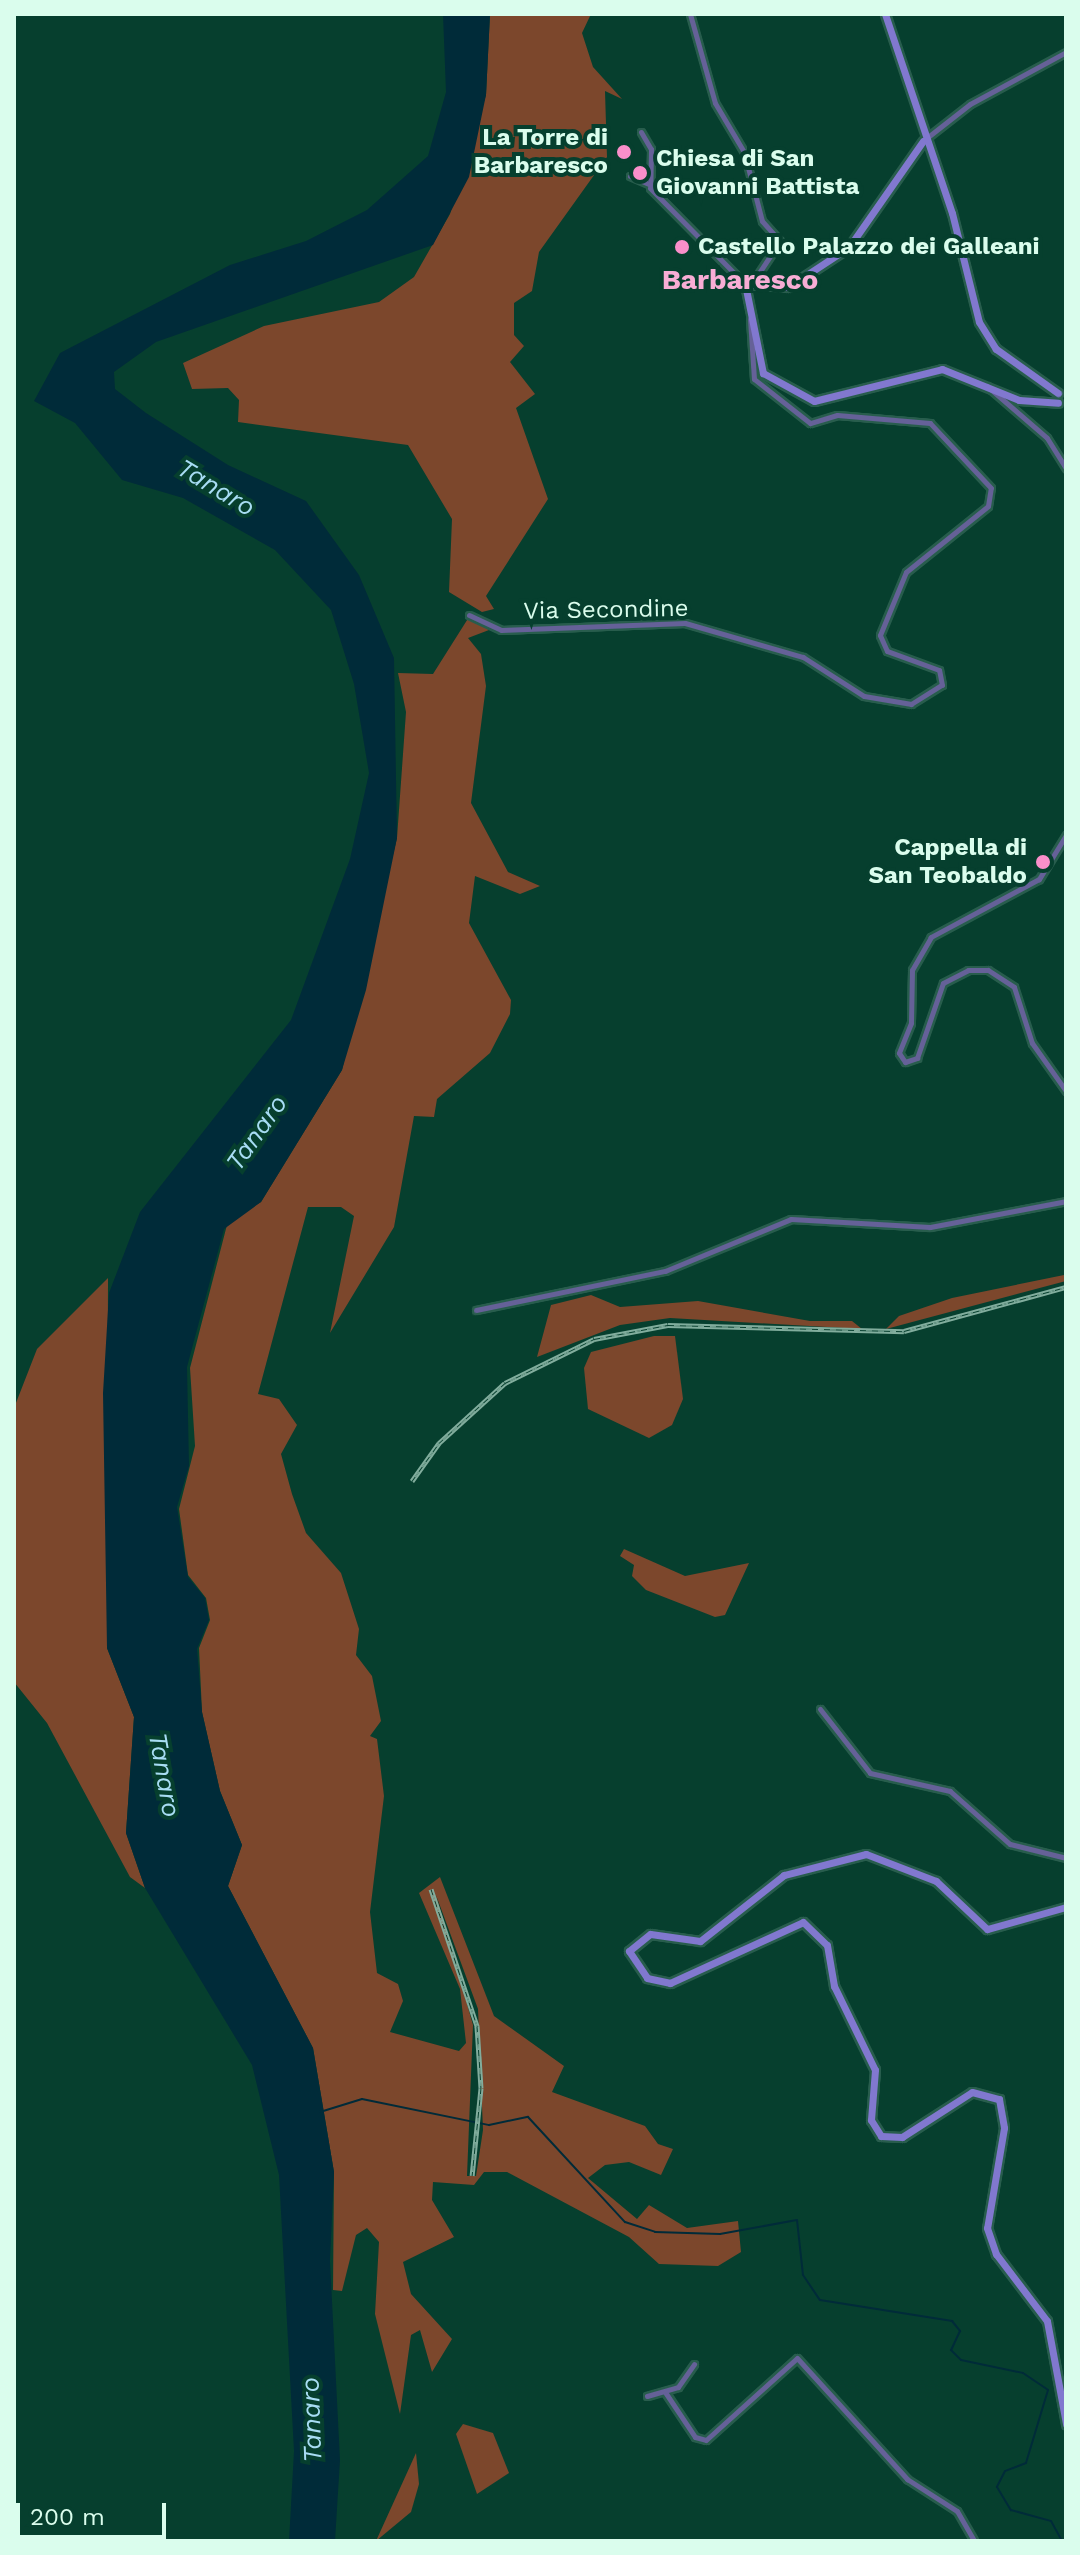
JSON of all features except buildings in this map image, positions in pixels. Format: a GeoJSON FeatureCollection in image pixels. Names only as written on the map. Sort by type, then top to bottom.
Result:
{"type":"FeatureCollection","features":[{"type":"Feature","properties":{"kind":"main road"},"geometry":{"type":"LineString","coordinates":[[885,14],[923,141],[952,213],[979,322],[996,349],[1061,398]]}},
{"type":"Feature","properties":{"kind":"main road"},"geometry":{"type":"LineString","coordinates":[[923,141],[849,247],[788,287],[749,283],[763,373],[797,395],[832,401],[942,369],[1046,402],[1061,398]]}},
{"type":"Feature","properties":{"kind":"main road"},"geometry":{"type":"LineString","coordinates":[[1066,1907],[987,1929],[936,1881],[866,1854],[784,1875],[706,1938],[644,1935],[629,1951],[647,1978],[670,1983],[803,1922],[827,1945],[834,1986],[875,2070],[871,2120],[881,2136],[902,2137],[972,2092],[999,2099],[1004,2128],[989,2241],[1047,2321],[1066,2424]]}},
{"type":"Feature","properties":{"kind":"street"},"geometry":{"type":"LineString","coordinates":[[630,176],[649,184],[749,283],[780,241],[762,221],[744,152],[715,103],[690,14]]}},
{"type":"Feature","properties":{"kind":"street"},"geometry":{"type":"LineString","coordinates":[[923,141],[970,104],[1066,52]]}},
{"type":"Feature","properties":{"kind":"street"},"geometry":{"type":"LineString","coordinates":[[641,132],[651,149],[649,184]]}},
{"type":"Feature","properties":{"kind":"street","name":"Via Secondine"},"geometry":{"type":"LineString","coordinates":[[469,615],[501,630],[685,623],[803,657],[864,696],[911,704],[942,685],[939,670],[887,651],[880,635],[906,572],[988,506],[991,488],[930,423],[837,415],[810,423],[763,389],[749,370],[752,303]]}},
{"type":"Feature","properties":{"kind":"street"},"geometry":{"type":"LineString","coordinates":[[987,385],[986,393],[1047,438],[1066,469]]}},
{"type":"Feature","properties":{"kind":"street"},"geometry":{"type":"LineString","coordinates":[[1066,835],[1039,879],[931,937],[912,970],[911,1023],[899,1053],[908,1063],[917,1058],[943,983],[968,970],[988,970],[1014,987],[1032,1043],[1066,1091]]}},
{"type":"Feature","properties":{"kind":"street"},"geometry":{"type":"LineString","coordinates":[[476,1310],[665,1271],[791,1219],[930,1227],[1066,1201]]}},
{"type":"Feature","properties":{"kind":"street"},"geometry":{"type":"LineString","coordinates":[[820,1709],[870,1773],[950,1791],[1010,1844],[1066,1858]]}},
{"type":"Feature","properties":{"kind":"street"},"geometry":{"type":"LineString","coordinates":[[665,2392],[695,2437],[706,2440],[797,2358],[913,2485],[957,2511],[974,2541]]}},
{"type":"Feature","properties":{"kind":"street"},"geometry":{"type":"LineString","coordinates":[[647,2396],[665,2392],[694,2364]]}},
{"type":"Feature","properties":{"kind":"shaded area"},"geometry":{"type":"Polygon","coordinates":[[[490,14],[591,14],[582,33],[593,67],[622,99],[605,91],[607,157],[539,252],[532,291],[514,303],[514,335],[524,346],[510,362],[535,394],[516,408],[548,499],[486,596],[494,609],[482,612],[449,592],[452,519],[408,445],[238,422],[239,400],[228,388],[192,389],[183,363],[264,326],[379,302],[414,277],[450,214],[486,95],[490,14]]]}},
{"type":"Feature","properties":{"kind":"shaded area"},"geometry":{"type":"Polygon","coordinates":[[[469,617],[489,630],[468,638],[481,654],[486,686],[471,803],[508,872],[540,886],[520,894],[475,876],[469,923],[511,1000],[510,1014],[490,1053],[437,1099],[434,1117],[414,1116],[394,1227],[330,1333],[354,1216],[341,1207],[308,1207],[258,1394],[279,1399],[297,1425],[281,1454],[292,1494],[306,1533],[341,1573],[359,1629],[356,1655],[372,1676],[381,1721],[370,1736],[377,1739],[384,1796],[370,1912],[377,1973],[398,1984],[403,2001],[390,2032],[459,2051],[466,2043],[460,1989],[419,1893],[440,1877],[494,2016],[564,2066],[552,2092],[645,2126],[658,2144],[673,2149],[661,2175],[629,2162],[605,2165],[588,2178],[637,2219],[649,2205],[687,2228],[738,2221],[741,2252],[718,2266],[659,2264],[629,2237],[507,2172],[484,2172],[474,2185],[433,2182],[432,2200],[454,2237],[403,2262],[411,2294],[452,2339],[432,2372],[420,2330],[411,2335],[400,2414],[375,2314],[379,2242],[367,2228],[356,2235],[342,2291],[333,2290],[334,2172],[313,2048],[228,1886],[242,1845],[220,1791],[202,1712],[199,1648],[210,1620],[206,1598],[188,1575],[179,1509],[195,1446],[190,1368],[228,1221],[261,1202],[342,1070],[397,838],[406,712],[398,673],[433,674],[469,617]],[[436,1895],[473,2025],[467,2176],[476,2176],[483,2130],[478,2009],[436,1895]]]}},
{"type":"Feature","properties":{"kind":"shaded area"},"geometry":{"type":"Polygon","coordinates":[[[1064,1275],[1066,1281],[886,1329],[899,1316],[952,1298],[1064,1275]]]}},
{"type":"Feature","properties":{"kind":"shaded area"},"geometry":{"type":"Polygon","coordinates":[[[108,1278],[107,1648],[134,1717],[126,1833],[145,1888],[130,1877],[47,1723],[14,1682],[14,1408],[37,1349],[108,1278]]]}},
{"type":"Feature","properties":{"kind":"shaded area"},"geometry":{"type":"Polygon","coordinates":[[[591,1295],[620,1307],[698,1301],[810,1321],[852,1321],[862,1329],[670,1318],[620,1325],[537,1357],[551,1305],[591,1295]]]}},
{"type":"Feature","properties":{"kind":"shaded area"},"geometry":{"type":"Polygon","coordinates":[[[654,1336],[675,1336],[683,1399],[672,1425],[649,1438],[588,1409],[584,1368],[591,1352],[654,1336]]]}},
{"type":"Feature","properties":{"kind":"shaded area"},"geometry":{"type":"Polygon","coordinates":[[[624,1549],[685,1576],[749,1563],[725,1615],[715,1617],[646,1590],[632,1576],[634,1565],[620,1556],[624,1549]]]}},
{"type":"Feature","properties":{"kind":"shaded area"},"geometry":{"type":"Polygon","coordinates":[[[463,2424],[493,2433],[509,2473],[477,2494],[456,2434],[463,2424]]]}},
{"type":"Feature","properties":{"kind":"shaded area"},"geometry":{"type":"Polygon","coordinates":[[[416,2453],[419,2484],[411,2512],[376,2541],[416,2453]]]}},
{"type":"Feature","properties":{"kind":"water","name":"Tanaro"},"geometry":{"type":"Polygon","coordinates":[[[443,14],[490,14],[486,95],[469,177],[433,245],[156,342],[114,372],[115,389],[146,413],[228,465],[306,501],[359,575],[394,658],[397,838],[366,990],[342,1070],[261,1202],[224,1229],[187,1367],[189,1466],[177,1507],[188,1577],[205,1598],[209,1620],[197,1649],[202,1712],[220,1791],[242,1845],[228,1886],[313,2048],[334,2172],[330,2261],[340,2460],[335,2541],[289,2541],[294,2451],[279,2175],[252,2065],[145,1888],[126,1833],[134,1717],[107,1648],[103,1393],[109,1293],[140,1212],[291,1020],[350,859],[369,773],[354,684],[331,610],[275,550],[183,498],[122,480],[75,423],[34,401],[60,353],[230,265],[306,241],[367,210],[428,156],[446,92],[443,14]]]}},
{"type":"Feature","properties":{"kind":"waterway"},"geometry":{"type":"LineString","coordinates":[[320,2112],[362,2099],[489,2125],[528,2117],[625,2222],[655,2232],[720,2234],[797,2220],[803,2275],[820,2300],[952,2321],[960,2331],[951,2350],[961,2360],[1023,2373],[1048,2390],[1026,2463],[1005,2471],[997,2487],[1011,2510],[1051,2521],[1062,2541]]}},
{"type":"Feature","properties":{"kind":"railway"},"geometry":{"type":"LineString","coordinates":[[412,1481],[439,1443],[505,1383],[594,1339],[668,1325],[904,1331],[1066,1287]]}},
{"type":"Feature","properties":{"kind":"railway"},"geometry":{"type":"LineString","coordinates":[[431,1889],[477,2026],[481,2088],[472,2176]]}},
{"type":"Feature","properties":{"kind":"place","name":"La Torre di Barbaresco"},"geometry":{"type":"Point","coordinates":[624,152]}},
{"type":"Feature","properties":{"kind":"place","name":"Chiesa di San Giovanni Battista"},"geometry":{"type":"Point","coordinates":[640,173]}},
{"type":"Feature","properties":{"kind":"place","name":"Castello Palazzo dei Galleani"},"geometry":{"type":"Point","coordinates":[682,247]}},
{"type":"Feature","properties":{"kind":"place","name":"Cappella di San Teobaldo"},"geometry":{"type":"Point","coordinates":[1043,862]}},
{"type":"Feature","properties":{"kind":"district","name":"Barbaresco"},"geometry":{"type":"Point","coordinates":[740,280]}}]}
